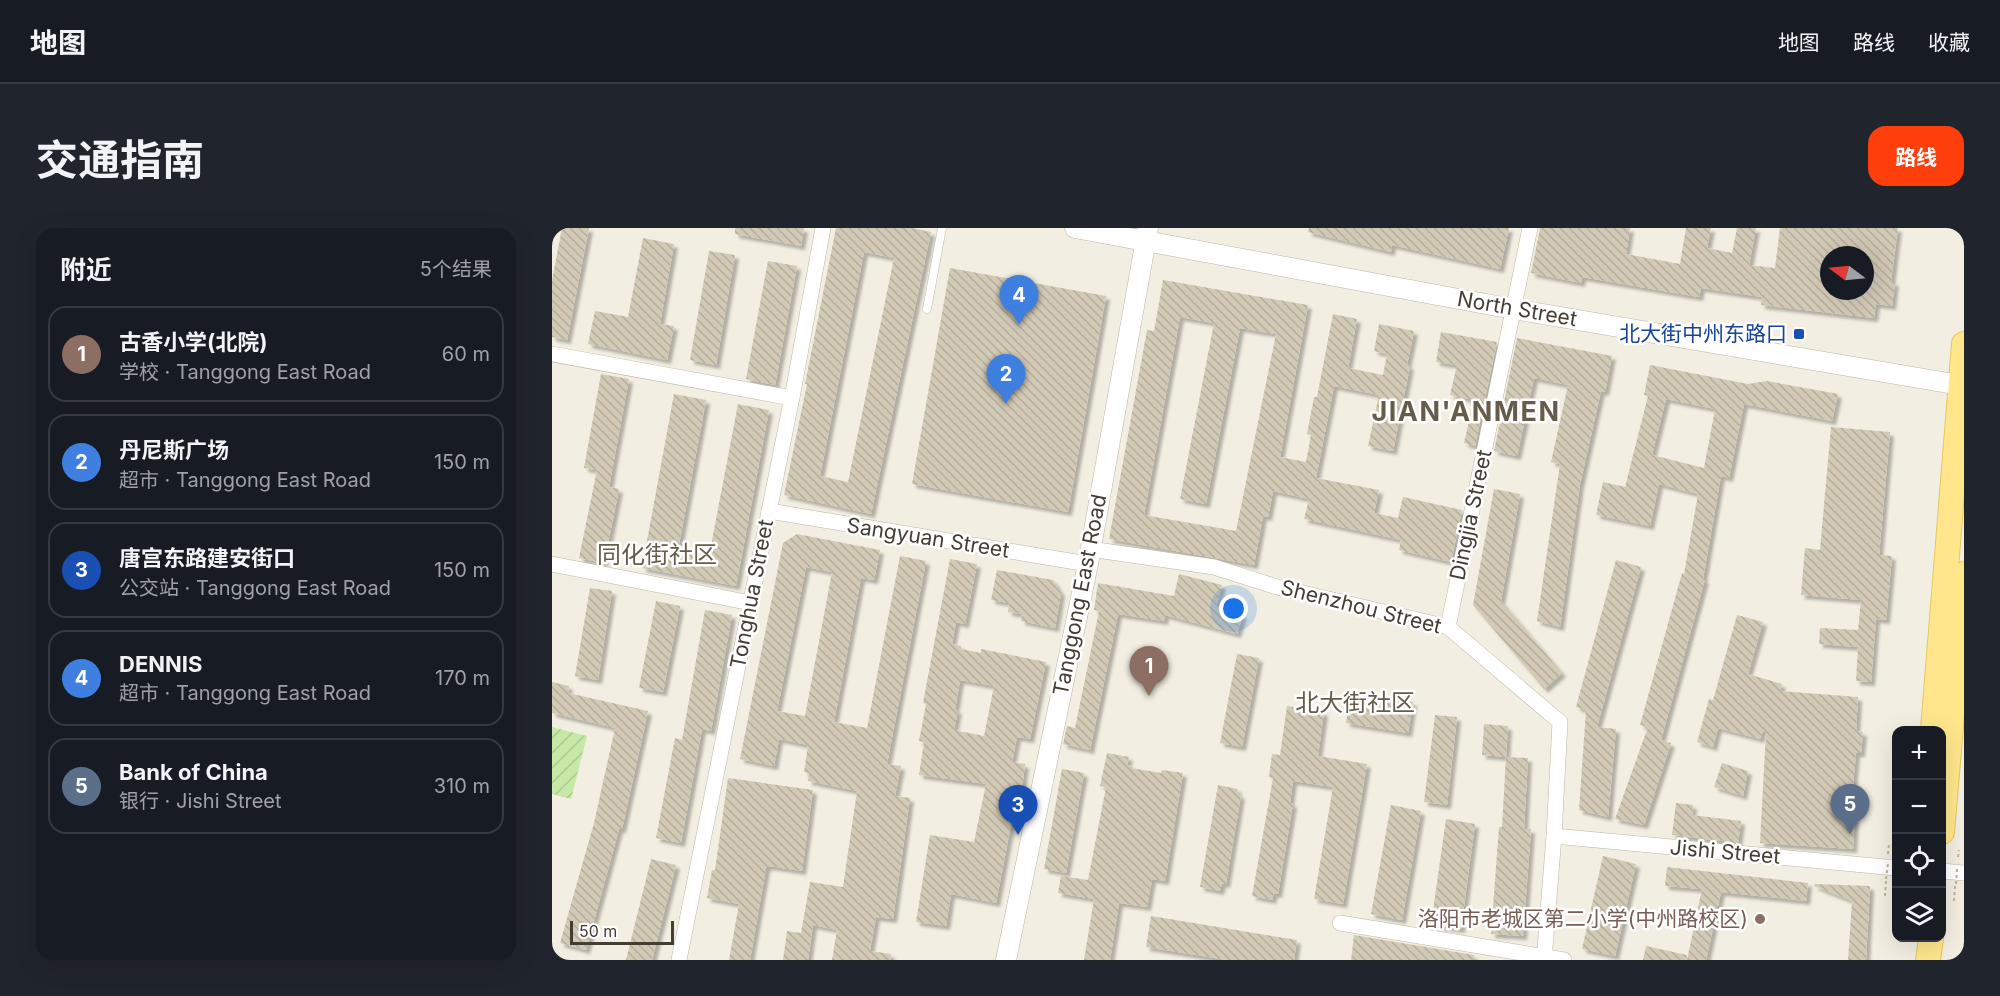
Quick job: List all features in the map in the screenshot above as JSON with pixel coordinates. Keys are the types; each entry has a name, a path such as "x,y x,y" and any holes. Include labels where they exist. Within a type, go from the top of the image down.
{"main road":[{"path":"1933,726 1964,344"},
{"path":"1946,781 1963,609 1964,574"},
{"path":"1914,960 1916,942"},
{"path":"1928,960 1930,942"}],"street":[{"name":"Tonghua Street","path":"679,960 792,398 823,228"},
{"name":"North Street","path":"1075,228 1147,231 1515,303 1960,380"},
{"name":"Dingjia Street","path":"1448,627 1530,228"},
{"name":"Tanggong East Road","path":"1006,960 1089,556 1147,231"},
{"path":"552,354 792,398"},
{"name":"Sangyuan Street","path":"769,511 1089,556"},
{"name":"Shenzhou Street","path":"1089,556 1214,567 1277,587 1448,627 1560,722 1554,836"},
{"path":"552,564 751,603"},
{"path":"1544,958 1554,836"},
{"name":"Jishi Street","path":"1554,836 1890,870"},
{"path":"1340,923 1564,960"}],"lane":[{"path":"927,309 942,228"}],"path":[{"path":"1885,896 1890,870"},
{"path":"1954,874 1954,901"}],"green space":[{"path":"552,727 587,736 571,799 552,794"}],"building":[{"path":"562,228 589,228 567,340 552,337 552,280"},
{"path":"735,228 804,228 801,246 735,234"},
{"path":"836,228 912,228 931,232 871,514 784,495 807,384 805,384","holes":["864,252 894,258 848,482 820,476"]},
{"path":"1309,228 1509,228 1500,269 1392,245 1391,252 1308,232"},
{"path":"1540,228 1630,228 1626,254 1680,264 1686,228 1711,228 1707,248 1732,253 1737,228 1756,228 1749,265 1775,268 1780,228 1898,228 1891,282 1895,282 1892,306 1876,304 1874,318 1761,305 1762,297 1701,288 1699,297 1582,277 1581,283 1531,273"},
{"path":"643,238 674,244 660,324 674,326 667,360 588,344 595,311 628,317"},
{"path":"709,251 735,255 716,365 690,360"},
{"path":"768,261 797,266 775,385 746,379"},
{"path":"950,268 1106,296 1068,512 912,484"},
{"path":"1163,280 1308,305 1280,457 1306,462 1311,435 1307,434 1314,397 1317,397 1333,314 1357,319 1348,368 1383,375 1387,354 1374,351 1379,324 1414,331 1407,365 1410,366 1393,451 1368,446 1379,395 1334,386 1316,478 1379,490 1374,513 1398,518 1403,497 1462,510 1451,562 1399,550 1401,540 1304,519 1309,499 1273,491 1268,517 1263,516 1254,565 1109,539 1147,330 1154,331","holes":["1180,317 1214,323 1180,499 1206,504 1240,328 1276,334 1236,531 1144,515"]},
{"path":"1441,332 1497,342 1475,446 1464,443 1474,400 1450,395 1457,365 1436,362"},
{"path":"1517,338 1612,356 1605,392 1601,391 1580,484 1560,627 1537,621 1560,464 1551,462 1568,385 1534,378 1517,456 1494,451"},
{"path":"1650,365 1748,384 1767,381 1838,394 1832,421 1744,404 1729,478 1721,476 1703,579 1705,579 1661,740 1671,743 1644,825 1615,819 1648,727 1640,725 1682,573 1684,574 1698,494 1659,484 1650,526 1596,515 1603,482 1625,487 1648,396 1644,395","holes":["1666,399 1715,409 1704,468 1652,455"]},
{"path":"601,374 629,379 609,487 619,489 604,563 579,558 597,470 584,468"},
{"path":"674,394 706,400 678,550 709,556 738,404 769,410 736,586 642,568"},
{"path":"1831,427 1890,432 1879,555 1892,556 1886,620 1876,619 1871,682 1856,681 1858,647 1819,644 1820,628 1858,630 1861,600 1801,595 1805,548 1820,550"},
{"path":"1494,489 1520,494 1501,601 1562,673 1544,689 1473,605"},
{"path":"797,534 880,550 874,580 861,578 834,722 867,728 900,556 926,561 887,764 901,766 895,796 910,798 893,919 876,917 870,951 891,954 890,960 832,960 837,930 813,925 808,960 783,960 787,931 801,933 810,882 843,887 857,791 808,781 809,773 804,772 808,745 779,739 774,766 740,759 783,543","holes":["806,567 832,572 805,716 777,711"]},
{"path":"950,559 977,564 965,624 956,622 952,644 961,646 961,649 981,653 981,649 1046,662 1030,739 1017,737 1012,762 1025,764 1022,788 1018,788 996,903 951,894 946,926 916,922 930,835 974,842 986,784 919,775 924,742 919,741 926,704 923,703","holes":["960,680 994,686 984,736 954,730"]},
{"path":"1616,560 1641,567 1597,727 1616,729 1608,817 1579,810 1586,710 1576,707"},
{"path":"997,570 1053,580 1061,593 1055,628 1021,621 1022,614 1008,612 1009,603 991,600"},
{"path":"1179,574 1222,585 1216,607 1243,614 1237,634 1165,615 1164,621 1118,614 1090,750 1063,744 1067,726 1075,728 1099,611 1094,610 1098,583 1174,596"},
{"path":"590,588 612,591 598,680 575,676"},
{"path":"656,601 680,606 663,692 639,688"},
{"path":"705,610 732,615 711,731 702,729 681,843 656,838 675,738 682,740"},
{"path":"1737,615 1763,622 1748,674 1782,684 1780,691 1858,697 1856,731 1863,732 1861,753 1856,753 1850,817 1855,817 1853,849 1760,843 1766,732 1763,731 1760,739 1718,728 1713,747 1697,742 1709,699 1713,700"},
{"path":"1237,654 1259,658 1242,747 1220,743"},
{"path":"552,682 569,686 568,693 648,711 622,829 619,829 586,950 560,943 594,823 615,728 552,713"},
{"path":"1351,692 1413,702 1408,733 1346,723"},
{"path":"1287,706 1324,712 1318,756 1367,764 1343,904 1314,899 1333,787 1293,781 1290,803 1293,804 1278,894 1274,893 1272,900 1252,896 1273,778 1269,777 1272,754 1280,755"},
{"path":"1435,715 1457,717 1447,805 1424,802"},
{"path":"1484,724 1508,726 1506,757 1482,755"},
{"path":"1107,753 1129,757 1127,765 1131,768 1161,773 1162,770 1183,773 1165,881 1152,879 1147,907 1119,903 1110,960 1084,960 1094,899 1058,893 1061,876 1088,880 1106,787 1100,786"},
{"path":"1506,757 1528,758 1524,829 1531,829 1523,936 1491,934 1499,827 1502,827"},
{"path":"1722,763 1748,771 1743,796 1714,787"},
{"path":"1062,769 1084,773 1066,873 1044,869"},
{"path":"728,778 813,790 802,871 768,866 766,868 750,960 729,960 739,904 707,898 712,870 715,870"},
{"path":"1218,785 1238,789 1237,794 1241,795 1226,884 1222,883 1220,891 1200,887"},
{"path":"1676,803 1693,805 1692,815 1741,821 1738,843 1672,835"},
{"path":"1391,805 1421,811 1402,920 1371,914"},
{"path":"1446,819 1475,824 1461,929 1431,925"},
{"path":"1603,856 1636,864 1615,956 1582,949"},
{"path":"651,859 676,865 652,960 626,960"},
{"path":"1667,867 1808,883 1806,901 1721,892 1706,960 1687,960 1702,889 1665,886"},
{"path":"1815,884 1870,886 1866,960 1848,960 1852,901 1814,886"},
{"path":"1151,916 1297,940 1294,960 1227,960 1146,947"},
{"path":"1354,935 1474,955 1474,960 1351,960"},
{"path":"1646,946 1687,955 1686,960 1643,960"}],"place":[{"name":"DENNIS","path":"1019,325"},
{"name":"北大街中州东路口","path":"1799,334"},
{"name":"丹尼斯广场","path":"1006,404"},
{"name":"古香小学(北院)","path":"1149,696"},
{"name":"Bank of China","path":"1850,834"},
{"name":"唐宫东路建安街口","path":"1018,835"},
{"name":"洛阳市老城区第二小学(中州路校区)","path":"1760,919"}],"district":[{"name":"JIAN'ANMEN","path":"1466,412"},
{"name":"同化街社区","path":"657,555"},
{"name":"北大街社区","path":"1355,703"}]}
